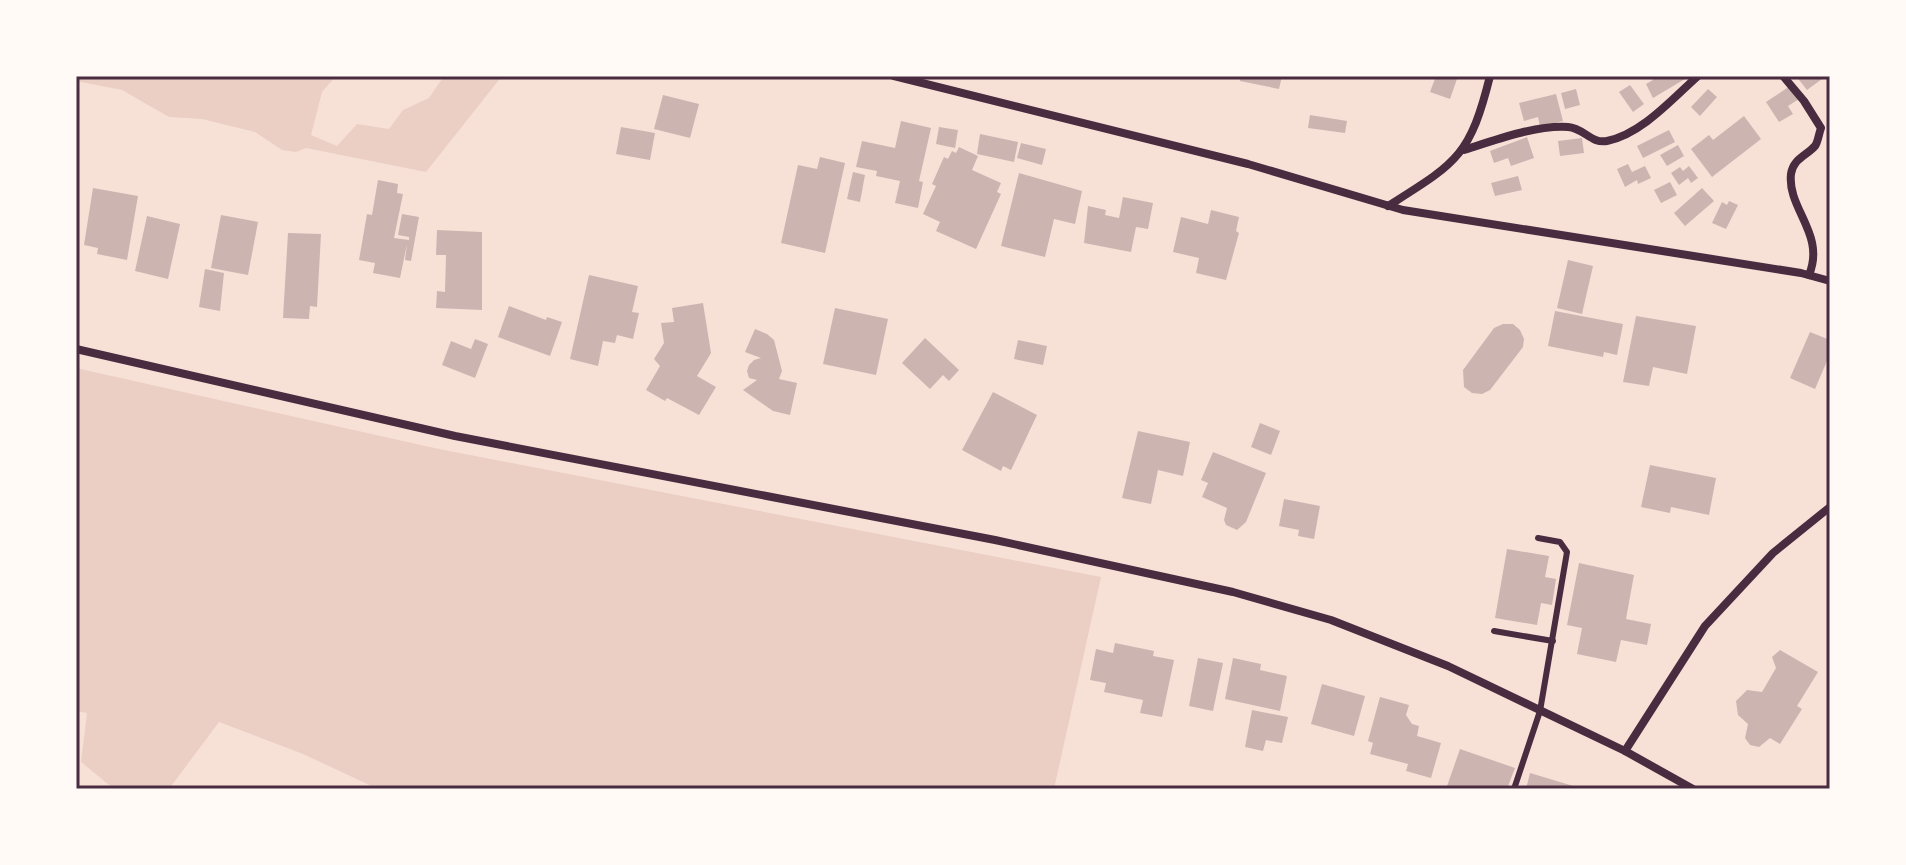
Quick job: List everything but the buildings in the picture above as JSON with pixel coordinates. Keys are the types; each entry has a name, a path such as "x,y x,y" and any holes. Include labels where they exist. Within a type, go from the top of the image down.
{"street":[{"path":"894,76 1248,164 1388,206 1465,222 1809,275 1830,281"},
{"path":"1388,206 1435,176 1464,150 1474,131 1490,76"},
{"path":"1464,150 1510,136 1566,127 1579,129 1594,140 1607,141 1643,123 1698,76"},
{"path":"1783,76 1821,128 1815,146 1796,162 1791,174 1793,191 1807,227 1815,260 1809,275"},
{"path":"76,349 455,436 1196,582 1331,620 1448,666 1625,751 1693,789"},
{"path":"1625,751 1705,626 1773,553 1830,507"}],"lane":[{"path":"1514,789 1540,711 1567,552 1560,542 1538,538"},
{"path":"1494,631 1553,641"}],"shaded area":[{"path":"76,76 336,76 322,92 311,135 337,146 357,124 389,129 403,110 429,98 444,76 502,76 426,172 306,148 296,152 282,150 255,132 202,119 169,117 122,90 76,81"},
{"path":"76,368 439,449 1101,577 1054,789 378,789 303,754 219,722 169,789 114,789 81,762 87,713 76,711"}]}
